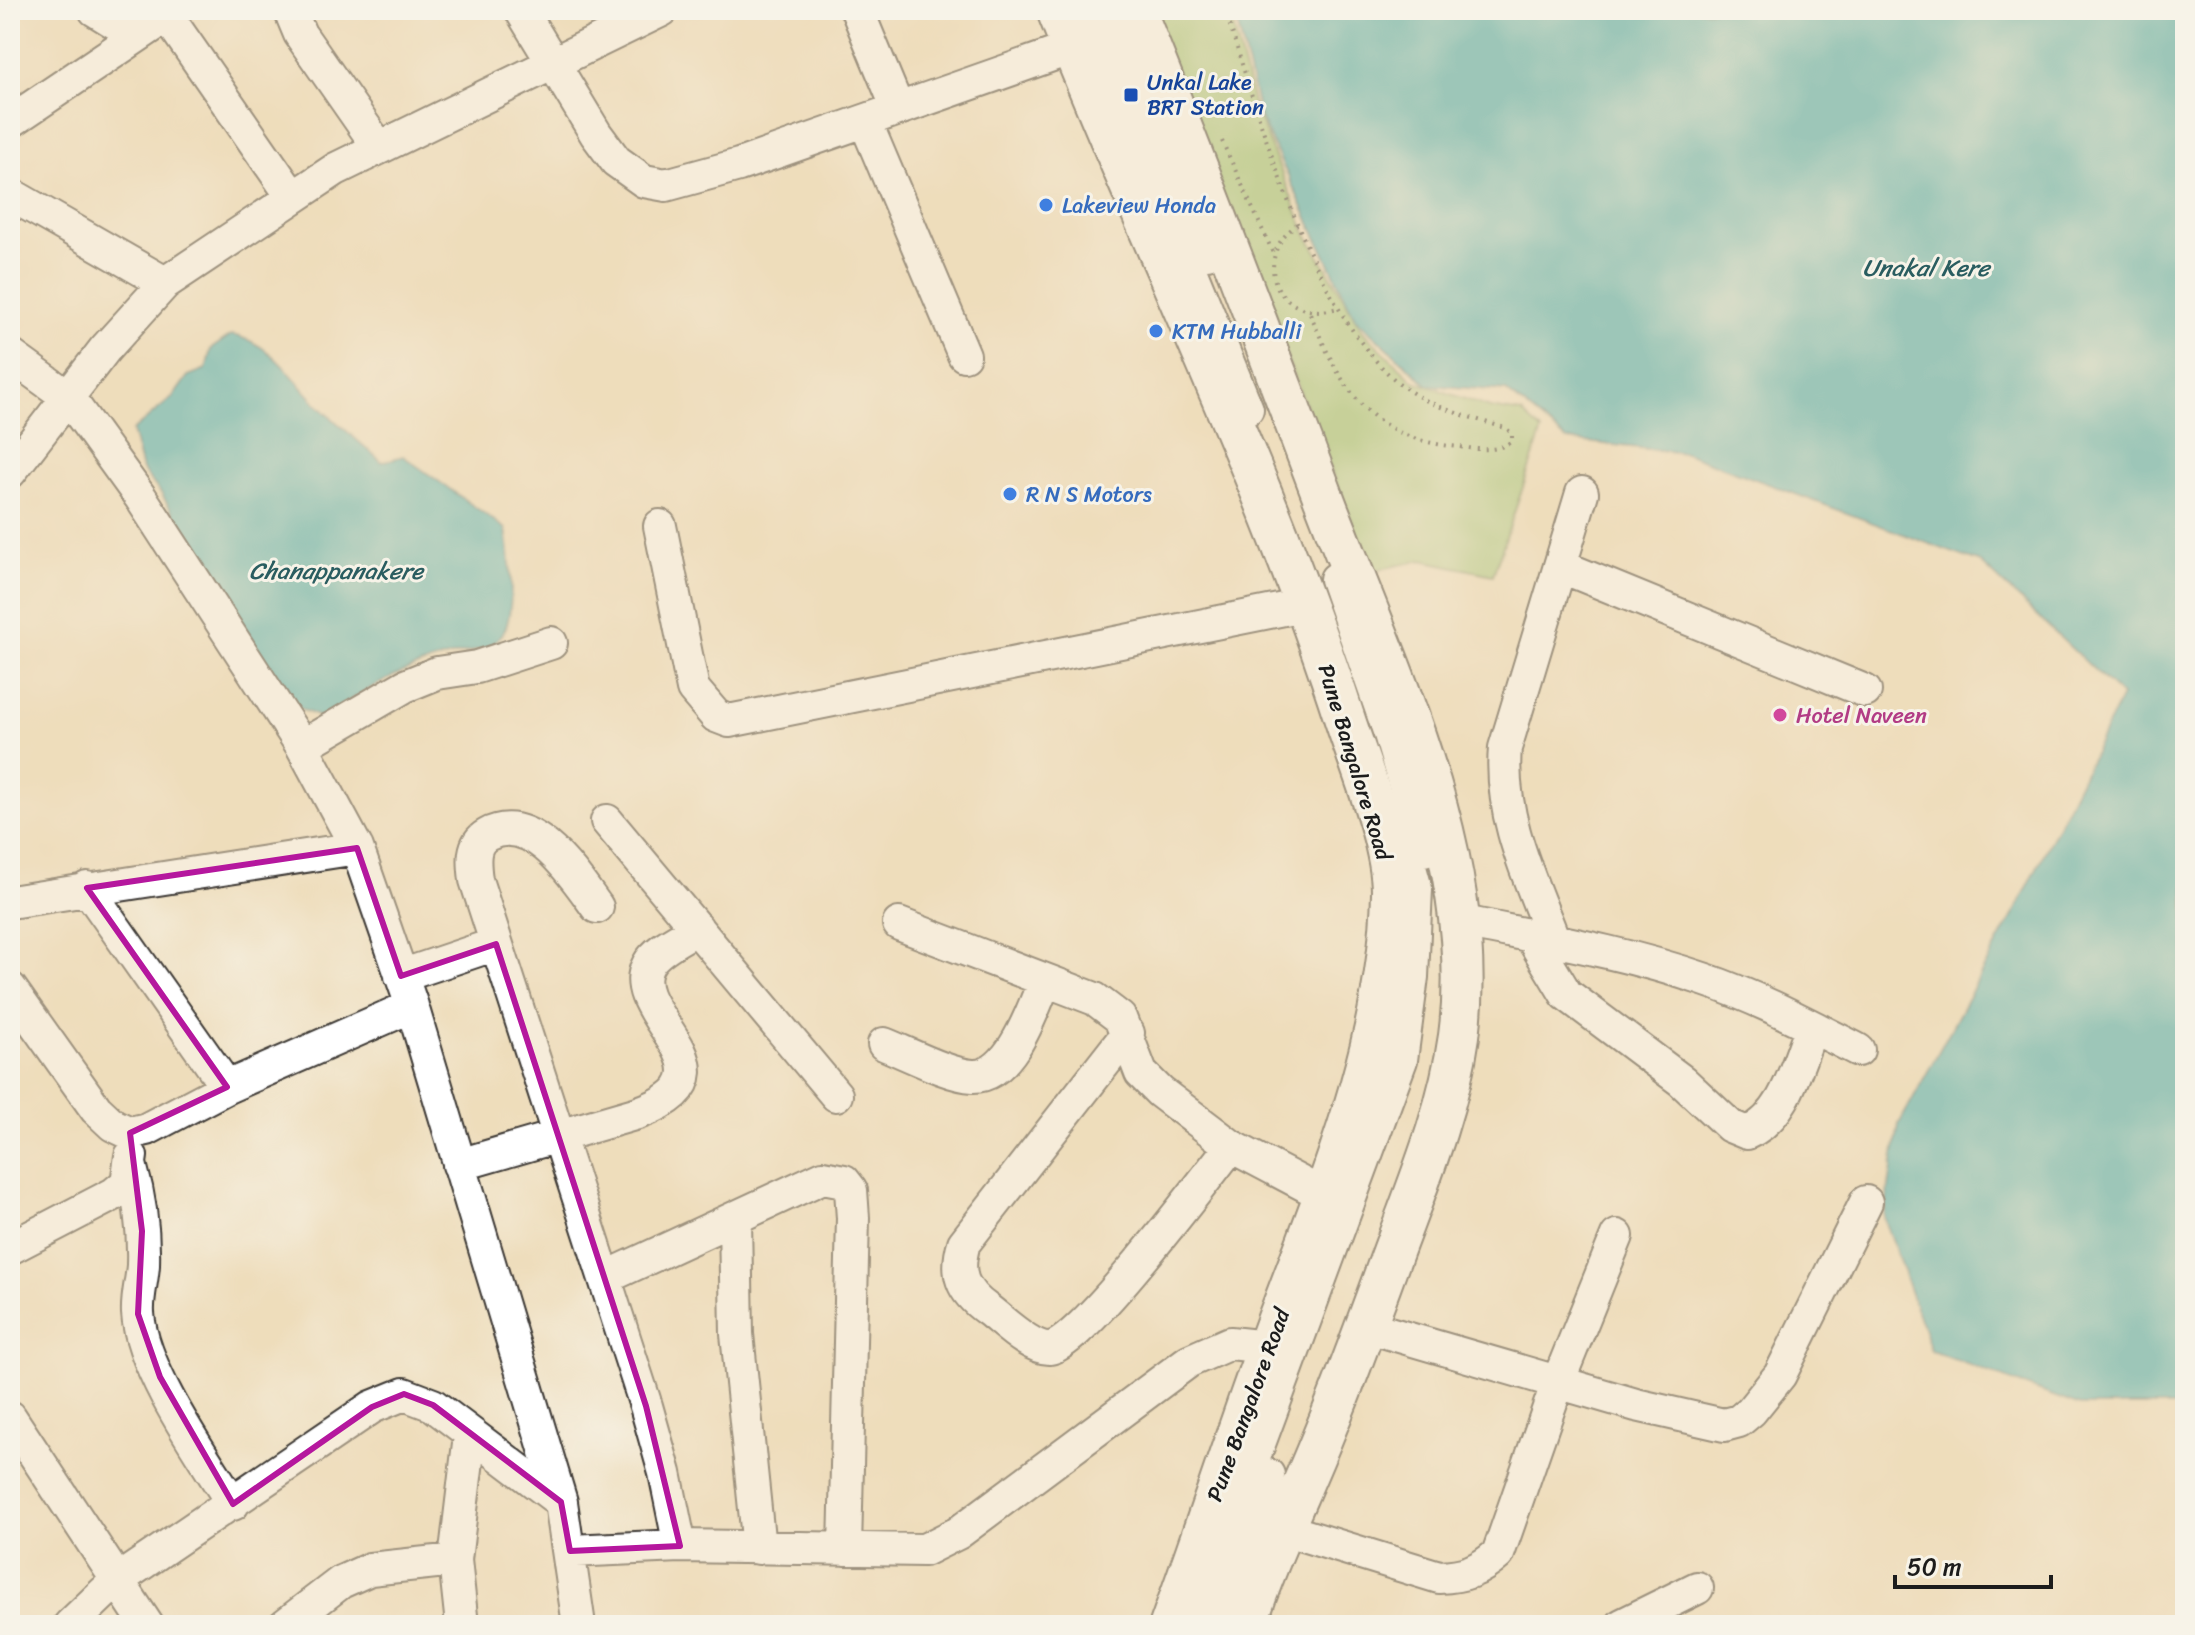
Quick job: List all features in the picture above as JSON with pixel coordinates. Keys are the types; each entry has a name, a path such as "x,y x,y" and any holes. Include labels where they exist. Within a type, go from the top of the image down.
{"main road":[{"name":"Pune Bangalore Road","path":"1057,10 1152,231 1304,605 1379,824 1392,891 1381,990 1368,1063 1326,1196 1268,1347 1170,1625"},
{"path":"1135,10 1251,301 1402,706 1444,837 1464,961 1459,1033 1448,1093 1424,1169 1246,1625"}],"street":[{"path":"95,10 137,36"},
{"path":"290,10 300,34 378,146"},
{"path":"521,10 596,134 616,161 644,181 666,185 739,165 1072,48"},
{"path":"10,472 68,397 165,283 292,196 378,146 556,65 662,10"},
{"path":"857,10 898,109"},
{"path":"1084,10 1320,589 1360,702 1416,889 1412,977 1401,1060 1192,1625"},
{"path":"1112,10 1338,583 1390,734 1435,890 1422,1062 1283,1432 1219,1625"},
{"path":"10,122 137,36 165,13 292,196"},
{"path":"865,121 964,355"},
{"path":"10,194 165,283"},
{"path":"10,355 68,397 141,498 302,746 357,848 406,991 561,1502 579,1625"},
{"path":"1582,493 1505,748 1502,781 1543,938 1566,994 1682,1081 1730,1126 1747,1133 1771,1117 1785,1093 1812,1027"},
{"path":"660,526 693,689 716,716 729,721 1304,605"},
{"path":"1560,566 1865,691"},
{"path":"302,746 405,686 437,673 491,663 551,643"},
{"path":"607,821 836,1095"},
{"path":"597,907 565,863 536,840 515,830 495,831 482,838 473,860 476,880 607,1277 665,1473 680,1546"},
{"path":"10,902 357,848"},
{"path":"87,888 227,1087"},
{"path":"1459,921 1543,938 1704,979 1858,1050"},
{"path":"899,924 1095,999 1120,1018 1141,1073 1200,1125 1231,1146 1326,1196"},
{"path":"459,1165 665,1104 676,1095 684,1066 679,1048 650,1001 644,985 645,971 649,962 697,928"},
{"path":"10,988 96,1109 113,1125 130,1133 147,1129 496,944"},
{"path":"884,1044 970,1076 993,1071 1014,1047 1045,980"},
{"path":"1128,1033 964,1243 958,1265 964,1285 981,1306 1040,1347 1052,1348 1067,1341 1103,1304 1231,1146"},
{"path":"130,1133 131,1168 139,1197 142,1231 138,1314 143,1337 180,1416 233,1504"},
{"path":"10,1248 114,1194 127,1183 131,1168"},
{"path":"607,1277 823,1177 836,1176 851,1190 845,1549"},
{"path":"1365,1326 1710,1424 1739,1421 1780,1375 1866,1202"},
{"path":"735,1219 737,1334 759,1548"},
{"path":"1283,1529 1439,1577 1461,1576 1483,1568 1498,1554 1558,1382 1617,1236"},
{"path":"570,1551 680,1546 924,1550 958,1533 1189,1361 1230,1343 1268,1347"},
{"path":"70,1625 115,1582 388,1398 404,1394 416,1396 561,1502"},
{"path":"10,1417 19,1453 147,1625"},
{"path":"462,1625 455,1560 470,1435"},
{"path":"285,1625 341,1582 370,1569 455,1560"},
{"path":"1624,1625 1697,1588"}],"path":[{"path":"1225,10 1297,224 1340,307 1367,350 1409,390 1505,428 1512,433 1512,441 1488,450 1449,446 1407,439 1388,427 1344,384 1310,313"},
{"path":"1297,224 1279,244 1273,270 1291,304 1310,313 1340,307"}],"highlighted area":[{"path":"357,848 401,976 496,944 646,1406 680,1546 570,1551 561,1502 433,1405 404,1394 372,1407 233,1504 160,1377 138,1314 142,1231 130,1133 227,1087 87,888"}],"green space":[{"path":"1149,10 1229,10 1253,103 1306,233 1364,333 1414,381 1490,408 1522,413 1542,431 1493,575 1422,560 1371,571"}],"water":[{"name":"Unakal Kere","path":"1234,10 2185,10 2185,1406 2080,1406 1931,1351 1884,1217 1899,1124 2016,910 2122,696 1981,563 1685,453 1567,440 1506,391 1428,385 1355,318 1260,117"},
{"name":"Chanappanakere","path":"231,335 258,345 270,354 321,408 382,462 403,456 506,529 511,592 509,617 506,627 490,648 401,673 321,718 286,702 161,493 142,470 132,431 173,397 188,376 206,369 211,349"}],"place":[{"name":"Unkal Lake BRT Station","path":"1131,95"},
{"name":"Lakeview Honda","path":"1046,205"},
{"name":"KTM Hubballi","path":"1156,331"},
{"name":"R N S Motors","path":"1010,494"},
{"name":"Hotel Naveen","path":"1780,715"}]}
